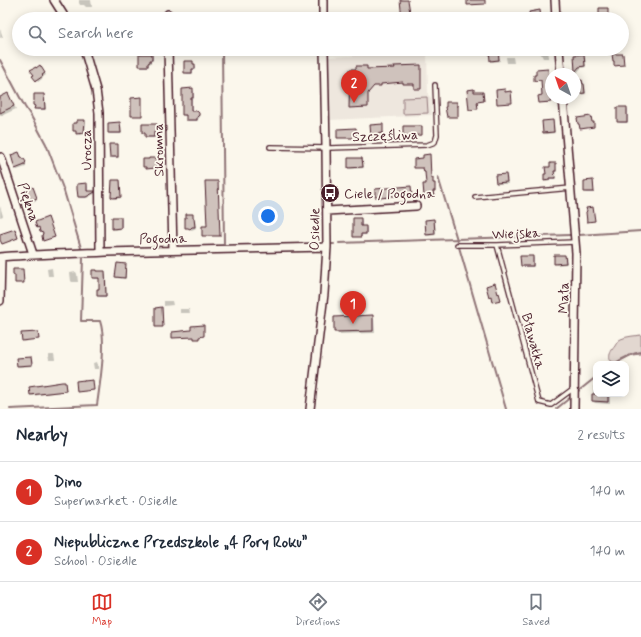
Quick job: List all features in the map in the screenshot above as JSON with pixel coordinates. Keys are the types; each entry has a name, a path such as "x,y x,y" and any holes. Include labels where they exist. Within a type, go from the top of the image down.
{"street":[{"path":"54,0 62,12"},
{"path":"323,0 323,12"},
{"path":"555,0 556,12"},
{"name":"Urocza","path":"86,56 96,90 99,113 100,252"},
{"name":"Skromna","path":"168,56 173,250"},
{"name":"Osiedle","path":"310,409 324,294 327,247 324,56"},
{"path":"559,56 560,68"},
{"name":"Mała","path":"564,104 576,242 574,409"},
{"name":"Piękna","path":"1,158 33,254"},
{"path":"327,210 416,206"},
{"name":"Pogodna","path":"1,257 33,254 327,247"},
{"path":"0,301 1,257"}],"lane":[{"name":"Szczęśliwa","path":"326,148 427,145 435,142 437,134 435,85"},
{"path":"270,147 326,148"},
{"path":"475,197 571,188"},
{"name":"Wiejska","path":"457,245 576,242"},
{"name":"Bławatka","path":"497,245 539,402 551,405 575,387"}],"shaded area":[{"path":"427,56 428,95 431,98 432,115 329,120 328,57"},
{"path":"427,97 428,113 403,114 403,98"},
{"path":"641,335 641,354 632,355 621,361 612,361 610,359 610,354 619,340 626,337"}],"building":[{"path":"400,0 408,0 410,12 401,12"},
{"path":"467,0 485,0 485,4 467,5"},
{"path":"599,8 608,8 608,12 599,12"},
{"path":"540,10 540,12 529,12"},
{"path":"139,56 152,56 152,60 148,63 148,66 139,66"},
{"path":"490,56 499,56 499,60 490,61"},
{"path":"574,56 584,56 585,66 575,68"},
{"path":"612,56 623,56 624,65 614,66"},
{"path":"184,61 193,61 193,64 195,64 195,69 192,69 192,73 184,73"},
{"path":"40,65 45,73 36,81 30,70"},
{"path":"421,65 421,89 414,89 414,84 403,84 403,82 381,84 381,86 374,86 368,93 368,107 349,108 350,69 356,69 356,66 367,66 367,69"},
{"path":"545,69 545,102 539,103 538,96 542,95 541,80 534,81 536,70"},
{"path":"581,80 584,84 585,93 581,93"},
{"path":"193,88 191,111 197,111 199,115 197,120 186,120 186,115 182,115 182,89"},
{"path":"474,89 474,92 483,92 484,101 477,102 478,109 469,110 467,90"},
{"path":"505,89 505,92 511,91 512,103 497,104 496,90"},
{"path":"8,93 14,106 0,113 0,97"},
{"path":"34,94 44,94 45,109 34,109"},
{"path":"142,97 142,116 131,116 131,98"},
{"path":"446,102 457,102 458,117 447,117 445,107"},
{"path":"617,107 627,107 627,122 617,122"},
{"path":"591,116 592,122 594,122 594,127 580,129 577,118"},
{"path":"77,120 85,120 84,133 76,134 76,131 73,131 73,123 77,123"},
{"path":"553,120 554,132 543,133 542,121"},
{"path":"120,122 121,133 108,133 108,123"},
{"path":"142,124 157,124 157,131 154,131 154,137 145,137 145,133 142,133"},
{"path":"383,124 383,133 377,134 377,137 371,137 370,125"},
{"path":"403,126 422,126 422,135 403,136"},
{"path":"356,128 357,138 337,138 337,129"},
{"path":"109,144 118,144 118,157 110,157"},
{"path":"19,152 21,157 26,162 25,165 15,169 11,155"},
{"path":"430,154 431,178 433,178 433,183 435,183 435,191 433,191 434,196 424,196 423,184 426,184 425,172 423,168 414,168 414,159 423,158 423,155"},
{"path":"156,158 156,168 146,169 146,167 143,167 143,159"},
{"path":"348,158 362,158 363,167 348,168"},
{"path":"550,163 556,163 556,171 554,171 555,178 549,178 549,180 544,181 544,174 546,174 545,167 550,167"},
{"path":"506,174 507,182 496,183 495,175"},
{"path":"112,180 120,180 121,197 111,197"},
{"path":"593,180 594,192 584,192 584,181"},
{"path":"205,181 218,181 220,236 202,236 202,226 207,226"},
{"path":"87,183 87,191 95,192 86,197 78,197 77,184"},
{"path":"411,186 412,196 375,197 375,189"},
{"path":"33,187 37,198 30,201 26,189"},
{"path":"593,207 595,221 587,222 586,208"},
{"path":"186,214 193,214 195,227 190,229 185,228"},
{"path":"48,217 55,237 43,241 43,233 40,232 39,227 37,228 35,222"},
{"path":"112,217 121,217 121,228 112,229"},
{"path":"353,218 361,218 361,226 366,226 366,234 361,234 361,237 353,237"},
{"path":"434,219 435,234 426,235 425,220"},
{"path":"15,229 18,238 2,244 0,234"},
{"path":"554,255 565,255 566,263 554,264"},
{"path":"520,256 533,256 533,266 521,266"},
{"path":"117,263 126,264 125,278 115,277"},
{"path":"13,269 23,269 24,283 15,283"},
{"path":"92,270 105,271 106,296 97,296 97,289 99,289 99,278 92,278"},
{"path":"495,283 501,300 492,302 486,286"},
{"path":"162,307 163,327 155,327 155,308"},
{"path":"373,315 373,331 334,332 334,317"},
{"path":"204,325 204,336 199,337 199,339 194,339 194,337 172,338 172,332 191,330 191,326"},
{"path":"38,332 39,339 22,341 21,333"},
{"path":"31,357 32,365 17,366 16,358"},
{"path":"93,380 94,390 77,392 76,381"},
{"path":"65,382 66,391 30,395 29,387"},
{"path":"592,394 593,397 608,397 608,402 592,401"}],"waterway":[{"path":"222,56 224,246"},
{"path":"0,60 46,144 64,191 81,248"},
{"path":"438,177 458,243"},
{"path":"579,235 641,231"},
{"path":"339,243 570,235"},
{"path":"459,247 506,409"},
{"path":"10,409 97,405 100,386 103,340 100,321 81,321 83,258"},
{"path":"619,361 627,356 641,352"},
{"path":"576,393 593,379"},
{"path":"556,409 571,397"}],"place":[{"name":"Niepubliczne Przedszkole „4 Pory Roku”","path":"354,103"},
{"name":"Ciele / Pogodna","path":"330,193"},
{"name":"Dino","path":"353,324"}]}
